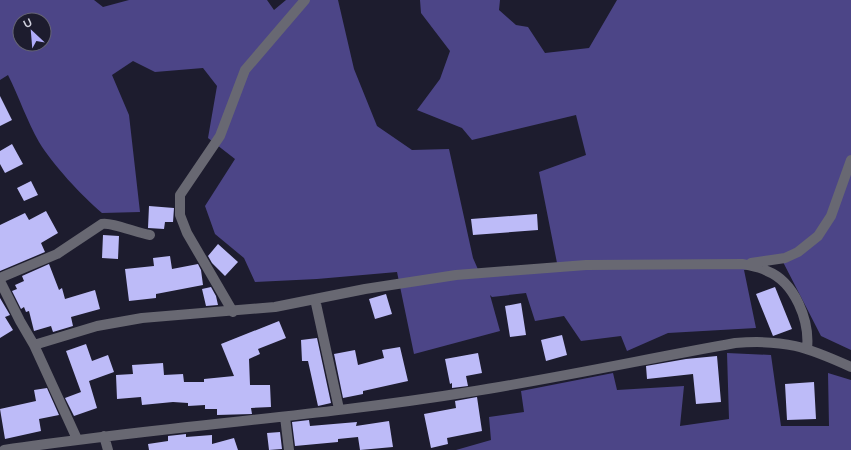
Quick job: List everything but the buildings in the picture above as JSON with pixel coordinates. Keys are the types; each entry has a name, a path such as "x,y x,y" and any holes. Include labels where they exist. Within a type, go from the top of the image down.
{"street":[{"path":"233,312 187,233 180,215 178,204 180,195 220,136 245,70 305,0"},
{"path":"34,345 97,326 142,318 275,308 365,289 456,275 586,265 743,264 785,258 798,252 818,236 831,216 851,160"},
{"path":"77,439 34,345 20,321 0,279 57,254 105,223 110,223 135,233 150,235"},
{"path":"743,264 767,271 784,283 804,315 808,340 807,349"},
{"path":"316,299 339,409"},
{"path":"4,450 77,439 285,417 469,392 735,343 763,341 789,343 851,367"},
{"path":"285,417 289,450"},
{"path":"104,436 108,450"}],"shaded area":[{"path":"0,0 94,0 103,7 129,0 267,0 274,10 286,0 338,0 354,69 377,126 412,150 449,149 473,258 480,274 557,263 539,172 586,155 576,115 472,140 462,128 417,110 440,79 450,51 421,13 420,0 500,0 499,10 516,25 528,27 545,53 589,48 617,0 851,0 851,350 821,336 783,262 744,270 756,328 668,333 627,351 621,336 581,341 564,316 535,321 526,293 492,297 490,295 500,331 414,354 397,272 317,279 255,282 244,258 215,234 205,206 235,159 208,138 217,86 203,68 155,72 133,61 112,75 129,115 140,212 102,213 77,189 60,170 39,142 8,75 0,80"},
{"path":"727,353 771,355 781,426 829,426 828,373 851,380 851,450 456,450 491,440 489,417 524,412 521,391 613,373 617,390 684,386 680,426 729,419"}]}
